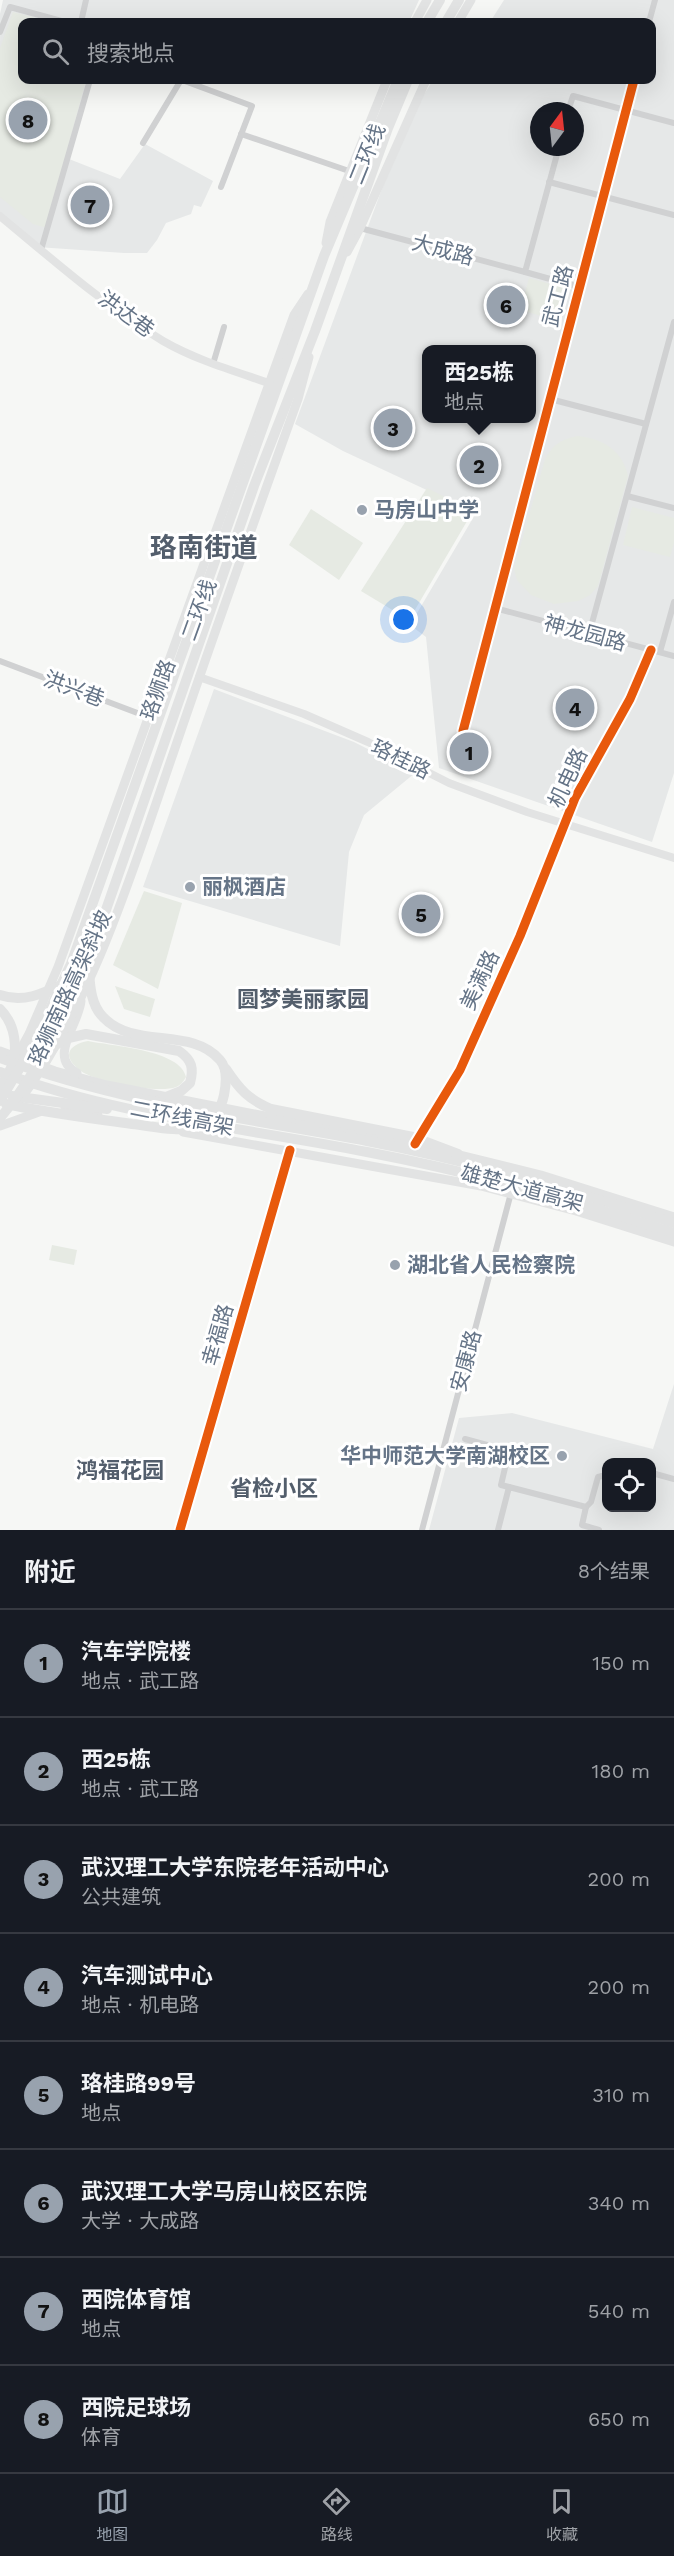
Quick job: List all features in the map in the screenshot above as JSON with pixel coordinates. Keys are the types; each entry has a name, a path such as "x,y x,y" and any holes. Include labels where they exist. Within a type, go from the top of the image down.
{"highway":[{"path":"429,18 440,0"},
{"path":"441,18 452,0"},
{"path":"450,18 467,1"},
{"name":"二环线","path":"0,1102 3,1087 30,1051 63,984 324,256 396,84"},
{"name":"二环线","path":"127,852 254,486 315,331 369,179 406,84"},
{"path":"369,179 387,146 412,84"},
{"name":"珞狮南路高架斜坡","path":"0,1118 42,1055 88,958 127,852"},
{"path":"88,958 94,1001 104,1018 123,1030 189,1042 207,1048 224,1065 241,1091 255,1102 271,1109 413,1137 501,1170"},
{"path":"0,995 31,998 63,984"},
{"path":"0,1009 8,1017 15,1034 16,1055 3,1087"},
{"path":"42,1055 64,1039 86,1034 179,1051 188,1057 192,1065 190,1083 181,1092 157,1101"},
{"path":"0,1058 68,1081 368,1147"},
{"path":"0,1102 46,1112 172,1129 196,1128 209,1122 223,1101 226,1087 224,1065"},
{"name":"二环线高架","path":"0,1072 62,1092 154,1114 368,1147"},
{"path":"0,1094 45,1102 154,1114"},
{"name":"雄楚大道高架","path":"368,1147 501,1170 674,1223"},
{"name":"雄楚大道高架","path":"368,1147 578,1202 674,1233"}],"main road":[{"path":"417,18 427,0"},
{"path":"460,18 467,1"},
{"path":"324,256 330,222 385,84"},
{"path":"337,271 360,228 424,84"},
{"name":"珞狮路","path":"3,1087 58,967 294,315 312,290"},
{"name":"珞狮路","path":"0,1126 43,1067 81,995 109,932 139,854 298,399 315,331"},
{"path":"81,995 78,1016 65,1046 64,1062 69,1069 100,1083"},
{"path":"0,1046 12,1045 29,1034"},
{"path":"0,1051 43,1067 100,1083 415,1144 541,1175 674,1217"},
{"path":"3,1087 65,1108 511,1193 674,1242"},
{"path":"0,1126 29,1113 65,1108"}],"street":[{"path":"82,18 86,0"},
{"path":"650,18 655,0"},
{"path":"0,32 10,7 50,18"},
{"path":"41,250 89,84"},
{"path":"143,143 180,84"},
{"path":"193,84 252,106 221,187"},
{"name":"武工路","path":"463,731 633,84"},
{"path":"571,102 573,96 674,123"},
{"path":"242,134 349,171"},
{"path":"525,272 556,156"},
{"path":"549,182 674,215"},
{"name":"洪达巷","path":"0,216 126,316 164,341 213,364 269,383"},
{"name":"大成路","path":"360,228 579,287"},
{"path":"589,634 674,321"},
{"path":"213,364 224,327"},
{"path":"550,399 646,424"},
{"path":"627,496 674,508"},
{"path":"660,652 674,602"},
{"name":"神龙园路","path":"495,609 674,656"},
{"name":"机电路","path":"566,824 575,798 630,699 651,650"},
{"name":"洪兴巷","path":"0,661 148,717"},
{"name":"珞桂路","path":"199,677 304,714 368,742 449,783 566,824 674,858"},
{"name":"美满路","path":"415,1144 460,1070 520,936 566,824"},
{"name":"幸福路","path":"180,1530 290,1150"},
{"name":"安康路","path":"422,1530 511,1193"},
{"path":"465,1439 509,1451 501,1485 586,1507"},
{"path":"656,1474 674,1479"},
{"path":"599,1530 581,1528 586,1507 591,1502 598,1477 602,1476"},
{"path":"498,1530 509,1487"}],"shaded area":[{"path":"3,0 419,0 411,18 18,18 18,84 91,84 69,159 120,179 145,144 213,181 201,207 194,205 191,214 166,223 147,253 37,247 0,216 0,14"},
{"path":"504,0 674,0 674,773 652,842 439,768 426,637 410,625 476,513 343,451 295,424 383,186 430,84 656,84 656,18 493,18"},
{"path":"13,12 36,18 18,18 18,84 85,84 47,226 33,224 0,197 0,48"},
{"path":"529,278 565,288 556,320 520,310"},
{"path":"577,436 595,439 610,447 621,459 628,476 598,586 590,595 578,601 554,604 531,595 517,580 514,569 545,459 558,444"},
{"path":"427,488 473,511 409,620 361,591"},
{"path":"632,507 674,518 674,543 670,557 623,545"},
{"path":"311,509 363,543 339,580 289,545"},
{"path":"214,689 354,742 415,773 364,815 349,852 340,946 143,887"},
{"path":"144,891 182,903 158,989 113,965"},
{"path":"115,986 155,999 150,1017 124,1009"},
{"path":"88,1041 128,1047 159,1055 181,1068 186,1077 176,1087 156,1089 128,1086 89,1075 75,1066 69,1056 75,1045"},
{"path":"52,1245 77,1250 74,1265 49,1260"},
{"name":"华中师范大学南湖校区","path":"674,1384 674,1530 429,1530 459,1418 512,1413 653,1449"}],"cycle path":[{"path":"463,731 633,84"},
{"path":"415,1144 460,1070 520,936 575,798 630,699 651,650"},
{"path":"180,1530 290,1150"}],"place":[{"name":"西院足球场","path":"28,120"},
{"name":"西院体育馆","path":"90,205"},
{"name":"武汉理工大学马房山校区东院","path":"506,305"},
{"name":"武汉理工大学东院老年活动中心","path":"393,428"},
{"name":"西25栋","path":"479,465"},
{"name":"马房山中学","path":"362,510"},
{"name":"汽车测试中心","path":"575,708"},
{"name":"汽车学院楼","path":"469,752"},
{"name":"丽枫酒店","path":"190,887"},
{"name":"珞桂路99号","path":"421,914"},
{"name":"湖北省人民检察院","path":"395,1265"},
{"name":"华中师范大学南湖校区","path":"562,1456"}],"district":[{"name":"珞南街道","path":"204,548"},
{"name":"圆梦美丽家园","path":"303,999"},
{"name":"鸿福花园","path":"120,1470"},
{"name":"省检小区","path":"274,1488"}]}
